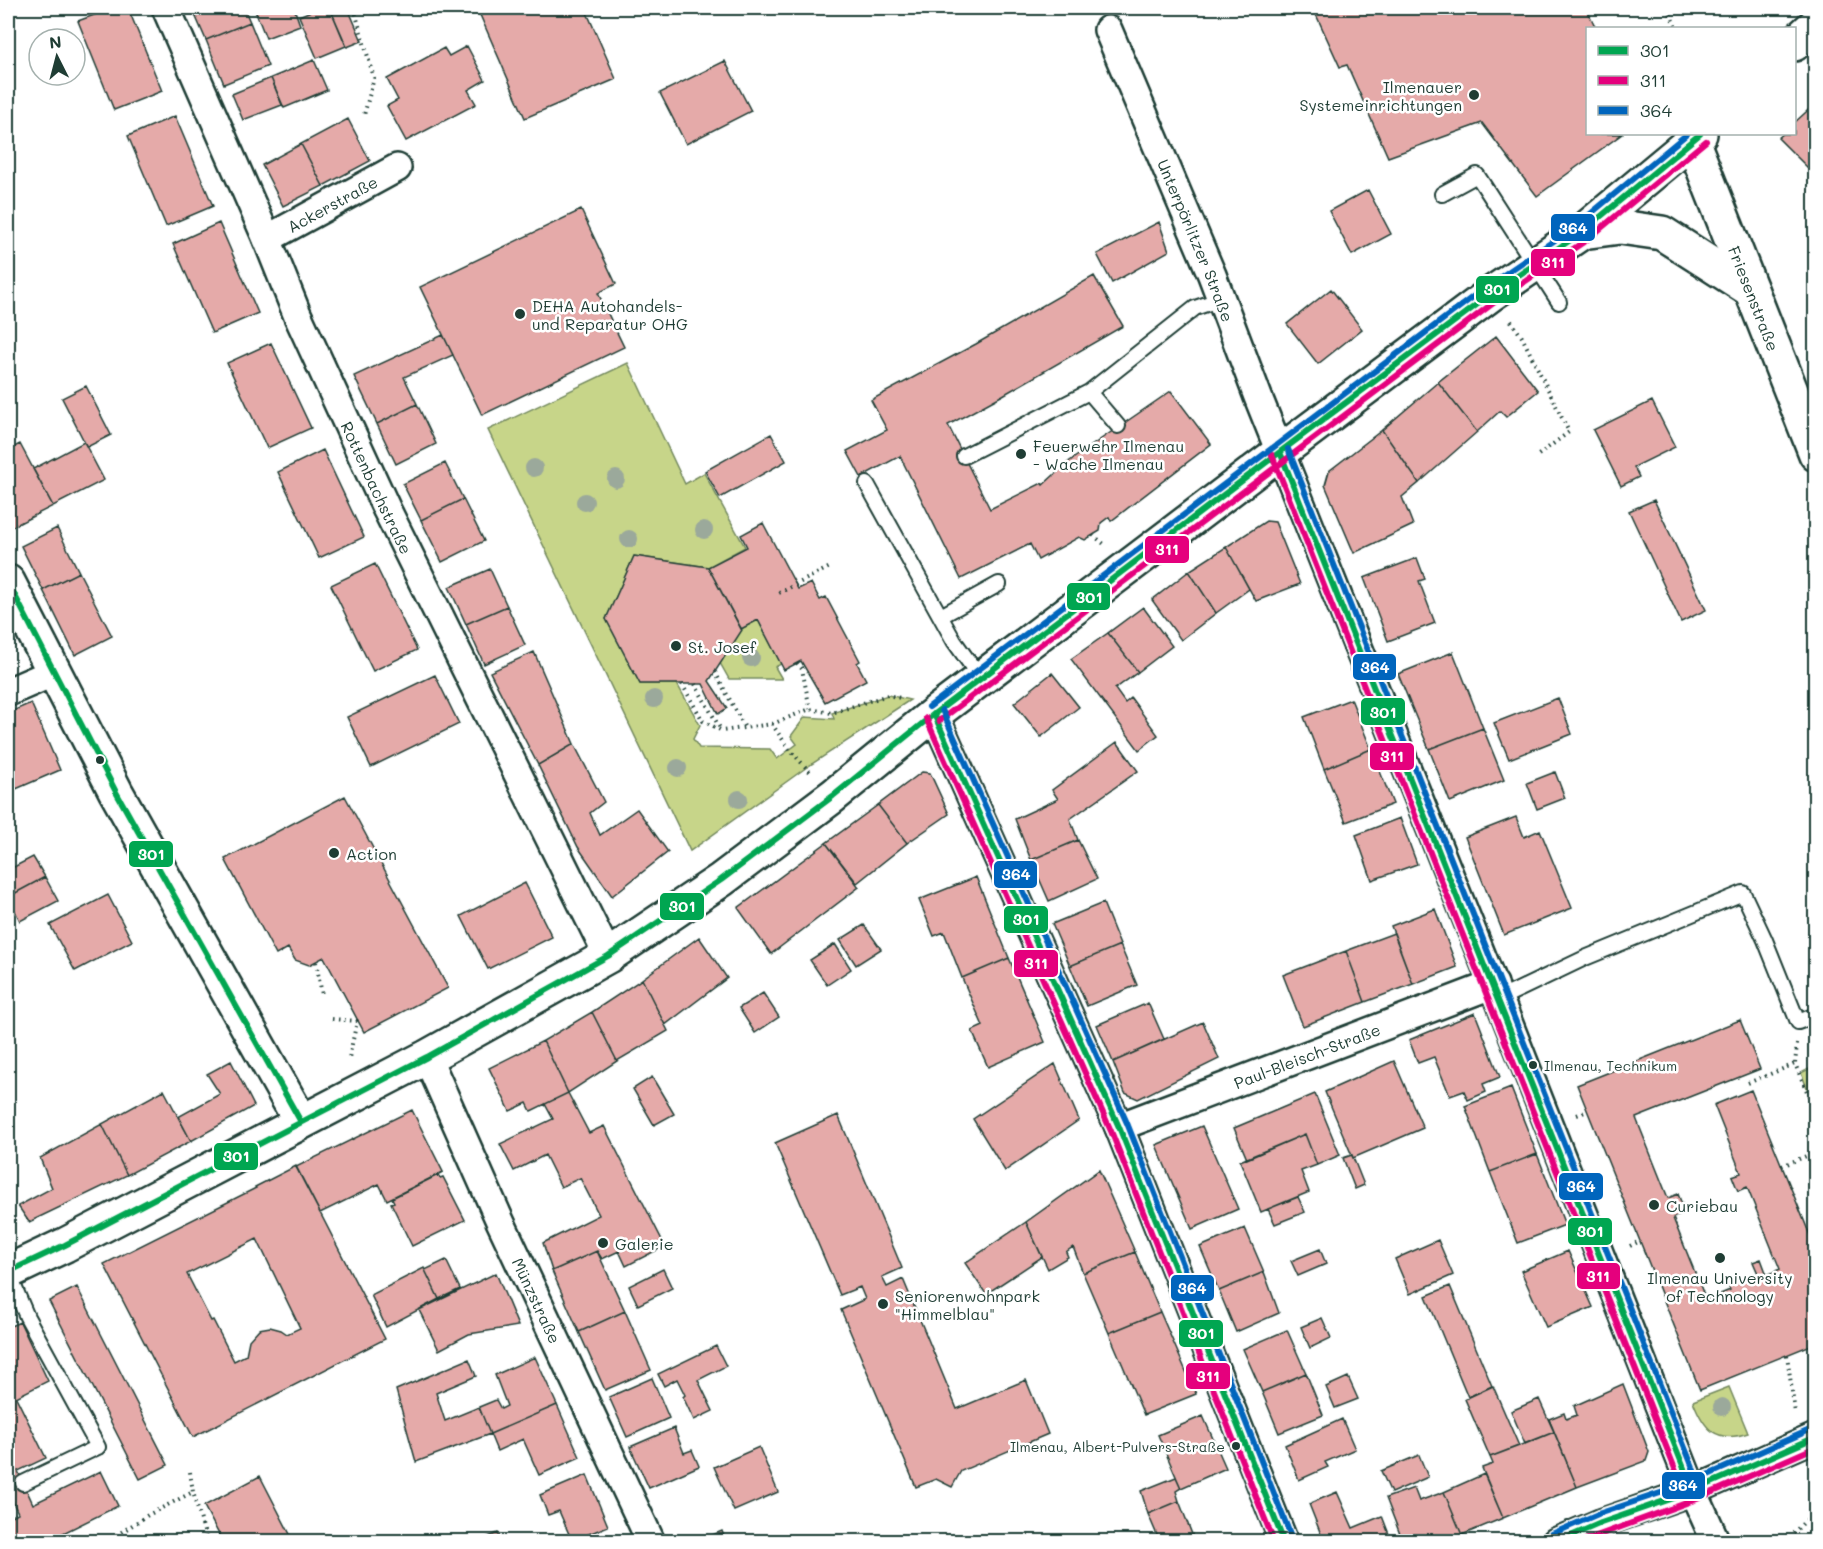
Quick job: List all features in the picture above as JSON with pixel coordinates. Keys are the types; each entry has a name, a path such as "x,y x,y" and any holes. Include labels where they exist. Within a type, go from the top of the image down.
{"main road":[{"path":"1796,42 1814,20"},
{"path":"8,1272 65,1245 427,1057 608,956 721,880 833,796 922,707 981,678 1491,294 1582,232 1696,137"},
{"name":"Friesenstraße","path":"1696,137 1751,291 1815,454"},
{"path":"1582,232 1620,227 1662,233 1751,291"},
{"path":"8,582 116,792 301,1122"}],"street":[{"name":"Rottenbachstraße","path":"166,8 267,238 297,314 387,510 608,956"},
{"name":"Unterpörlitzer Straße","path":"1108,30 1221,299 1716,1542"},
{"name":"Ackerstraße","path":"267,238 397,168"},
{"path":"8,692 54,672"},
{"path":"922,707 1119,1127 1284,1542"},
{"name":"Paul-Bleisch-Straße","path":"1119,1127 1496,992"},
{"name":"Münzstraße","path":"427,1057 500,1221 651,1542"},
{"path":"1556,1542 1602,1523 1694,1491 1815,1437"}],"lane":[{"path":"1442,194 1477,175 1559,302"},
{"path":"964,456 1089,392 1195,308 1221,299"},
{"path":"1089,392 1118,426"},
{"path":"867,484 954,641 981,678"},
{"path":"941,616 999,584"},
{"path":"1496,992 1586,958 1743,893 1765,940 1798,1022 1815,1016"},
{"path":"8,1272 27,1317 98,1447 23,1483"}],"path":[{"path":"354,8 374,78 364,115"},
{"path":"1668,8 1676,27"},
{"path":"1491,294 1522,337 1569,432 1537,456"},
{"path":"779,593 832,566"},
{"path":"797,663 802,669 810,709"},
{"path":"715,672 745,728"},
{"path":"682,684 703,721 722,731 772,724 810,709 832,712 888,695 922,707"},
{"path":"695,684 722,731"},
{"path":"772,724 789,749 833,796"},
{"path":"798,776 817,763"},
{"path":"316,962 322,995"},
{"path":"332,1019 357,1021 348,1066 359,1092"},
{"path":"1798,1022 1795,1065 1815,1112"},
{"path":"1748,1083 1795,1065"},
{"path":"1782,1166 1815,1152"},
{"path":"1786,1355 1795,1416"},
{"path":"190,1472 193,1492 207,1542"},
{"path":"106,1542 148,1515 193,1492"},
{"path":"1785,1542 1805,1521 1815,1517"}],"green space":[{"path":"628,363 685,484 704,473 745,547 708,567 634,556 606,619 640,684 677,684 700,725 693,739 699,748 770,749 777,759 797,744 791,736 805,717 834,719 832,713 888,695 910,700 807,767 690,851 488,430"},
{"path":"758,620 781,664 775,667 782,679 729,679 720,663 741,629"},
{"path":"1815,1066 1815,1107 1801,1073"},
{"path":"1729,1387 1748,1433 1727,1437 1713,1432 1707,1426 1693,1401"}],"building":[{"path":"113,8 128,8 162,91 114,110 87,43 87,27 80,27 78,21"},
{"path":"192,8 244,8 250,22 206,40"},
{"path":"254,8 294,8 300,25 266,38"},
{"path":"318,8 330,8 346,46 317,58 299,16"},
{"path":"330,8 348,8 362,41 347,47"},
{"path":"477,8 585,8 616,79 525,118"},
{"name":"Ilmenauer Systemeinrichtungen","path":"1313,8 1586,8 1596,27 1586,27 1586,135 1621,135 1537,196 1482,123 1388,157 1347,65 1340,67"},
{"path":"250,22 268,66 224,84 206,40"},
{"path":"467,46 485,80 468,90 476,104 406,141 387,106 398,100 387,79 444,48 449,56"},
{"path":"314,60 327,90 284,108 271,78"},
{"path":"725,61 751,111 686,144 660,93"},
{"path":"271,78 282,105 243,120 232,94"},
{"path":"1816,103 1816,176 1778,138 1782,135 1796,135 1796,121"},
{"path":"175,116 213,206 166,226 128,136"},
{"path":"348,119 370,161 323,186 301,144"},
{"path":"301,144 323,186 283,206 262,165"},
{"path":"1368,190 1391,234 1352,255 1329,211"},
{"name":"DEHA Autohandels- und Reparatur OHG","path":"581,210 616,284 598,293 624,347 482,415 420,287"},
{"path":"1159,222 1169,251 1112,283 1097,254"},
{"path":"219,223 258,313 212,333 173,244"},
{"path":"1094,276 1123,326 948,425 990,509 1042,483 1043,485 1067,463 1171,391 1211,444 1111,521 1109,517 1101,523 1100,531 1085,540 1079,537 1038,560 1030,544 961,579 900,456 861,477 847,451 887,430 871,400 976,344"},
{"path":"1331,289 1362,329 1318,364 1287,324"},
{"path":"443,335 453,355 404,377 417,404 377,424 354,376"},
{"path":"1496,336 1538,391 1506,417 1500,411 1477,432 1438,382"},
{"path":"271,343 311,428 267,448 227,363"},
{"path":"1438,382 1477,432 1419,483 1382,430"},
{"path":"86,386 111,435 87,447 62,398"},
{"path":"1652,401 1675,447 1634,467 1639,477 1621,486 1593,430"},
{"path":"417,404 436,444 396,464 377,424"},
{"path":"1382,430 1419,483 1402,497 1413,525 1354,553 1325,485 1329,471"},
{"path":"771,434 786,461 720,498 705,471"},
{"path":"84,442 104,480 53,506 33,469"},
{"path":"20,444 53,506 10,528 8,523 8,450"},
{"path":"323,450 364,537 319,558 278,472"},
{"path":"445,463 463,499 421,520 403,484"},
{"path":"463,499 484,541 442,562 421,520"},
{"path":"1654,500 1706,610 1681,622 1629,511"},
{"path":"1266,521 1275,522 1300,584 1256,601 1226,547"},
{"path":"763,523 798,589 811,583 820,600 826,597 860,661 857,663 866,680 825,702 801,661 784,670 758,620 741,629 708,567 747,547 741,535"},
{"path":"57,528 79,572 43,590 21,546"},
{"path":"1226,547 1249,589 1216,613 1189,571"},
{"name":"St. Josef","path":"634,556 708,567 742,630 709,681 727,708 718,714 703,684 640,684 606,619"},
{"path":"1417,558 1425,579 1419,581 1435,623 1388,641 1364,578"},
{"path":"375,564 417,650 373,671 331,585"},
{"path":"490,569 507,606 466,624 449,587"},
{"path":"1189,571 1216,613 1181,640 1152,600"},
{"path":"79,572 112,636 75,655 43,590"},
{"path":"507,606 525,645 484,664 466,624"},
{"path":"1143,607 1172,646 1138,672 1108,633"},
{"path":"1108,633 1138,672 1115,689 1125,703 1131,698 1158,735 1139,750 1071,659"},
{"path":"534,652 574,744 538,765 490,672"},
{"path":"1453,652 1483,728 1429,749 1398,674"},
{"path":"1052,673 1079,707 1041,737 1014,703"},
{"path":"435,675 459,724 371,767 347,717"},
{"path":"1558,698 1572,734 1509,759 1494,723"},
{"path":"1351,699 1371,749 1324,769 1304,717"},
{"path":"31,703 60,770 16,789 11,777 8,779 8,713"},
{"path":"1483,728 1504,780 1450,802 1429,749"},
{"path":"1117,742 1138,771 1070,819 1078,840 1031,860 1015,819 1058,799 1052,790"},
{"path":"574,744 604,802 590,813 600,835 637,809 668,852 612,896 578,847 538,765"},
{"path":"1371,749 1393,804 1346,822 1324,769"},
{"path":"922,772 930,773 949,814 907,843 878,805"},
{"path":"1555,772 1565,798 1537,809 1527,783"},
{"path":"345,796 448,988 364,1032 324,957 309,965 295,960 288,948 276,955 225,859"},
{"path":"878,805 907,843 857,883 826,843"},
{"path":"1516,817 1524,837 1540,830 1572,908 1504,935 1465,837"},
{"path":"1400,818 1417,864 1372,880 1356,835"},
{"path":"1078,840 1097,879 1049,901 1031,860"},
{"path":"826,843 859,887 771,954 738,908"},
{"path":"33,857 45,877 8,897 8,870"},
{"path":"45,877 58,901 20,921 8,897"},
{"path":"976,877 1009,958 962,978 944,932 934,936 919,900"},
{"path":"525,883 552,937 488,969 461,916"},
{"path":"108,895 132,941 75,971 50,925"},
{"path":"1103,903 1120,945 1070,966 1052,924"},
{"path":"1435,909 1457,967 1413,984 1391,926"},
{"path":"864,925 881,949 856,965 840,940"},
{"path":"1394,933 1413,984 1365,1002 1346,951"},
{"path":"699,937 727,978 665,1025 642,979"},
{"path":"835,944 851,969 827,985 810,960"},
{"path":"1120,945 1137,985 1087,1006 1070,966"},
{"path":"1346,951 1365,1002 1303,1026 1283,975"},
{"path":"1009,958 1045,1042 988,1067 972,1031 983,1026 962,978"},
{"path":"642,979 668,1031 617,1061 592,1012"},
{"path":"763,993 779,1017 755,1033 739,1008"},
{"path":"1148,1003 1164,1039 1113,1062 1097,1025"},
{"path":"592,1012 617,1061 568,1093 543,1041"},
{"path":"1475,1013 1500,1077 1483,1084 1486,1092 1468,1100 1464,1091 1450,1096 1434,1057 1418,1063 1409,1040"},
{"name":"Curiebau","path":"1740,1020 1760,1069 1636,1118 1668,1198 1678,1194 1685,1212 1673,1218 1706,1300 1730,1290 1728,1285 1754,1274 1756,1279 1760,1278 1753,1262 1761,1259 1767,1275 1780,1269 1747,1187 1738,1191 1732,1176 1741,1173 1714,1105 1751,1090 1816,1250 1816,1343 1700,1390 1577,1085"},
{"path":"1203,1022 1219,1059 1138,1099 1125,1093 1113,1062"},
{"path":"543,1041 568,1093 531,1111 527,1103 510,1111 489,1068"},
{"path":"231,1061 254,1106 191,1141 178,1117 220,1094 207,1074"},
{"path":"1394,1061 1423,1128 1353,1158 1325,1092"},
{"path":"1055,1064 1079,1120 1005,1171 973,1119"},
{"path":"652,1077 674,1114 654,1125 633,1089"},
{"path":"1511,1088 1537,1154 1490,1172 1465,1106"},
{"path":"164,1090 191,1141 127,1175 102,1124"},
{"path":"568,1093 589,1133 604,1126 665,1246 626,1266 619,1251 602,1259 597,1251 552,1271 543,1243 599,1215 580,1178 561,1187 545,1155 514,1171 500,1144 553,1119 545,1104"},
{"path":"1315,1094 1340,1155 1317,1165 1305,1134 1247,1159 1234,1128"},
{"path":"412,1110 443,1172 387,1200 379,1184 320,1213 296,1167"},
{"name":"Seniorenwohnpark \"Himmelblau\"","path":"838,1115 902,1268 882,1277 887,1287 903,1279 957,1409 1026,1380 1048,1434 961,1471 952,1487 936,1479 916,1487 841,1310 865,1299 860,1287 840,1295 775,1143"},
{"path":"102,1124 127,1175 29,1222 18,1206 52,1188 40,1158"},
{"path":"1202,1126 1238,1209 1192,1229 1156,1145"},
{"path":"1305,1134 1317,1165 1301,1171 1309,1192 1261,1212 1240,1161"},
{"path":"1537,1154 1565,1225 1518,1243 1490,1172"},
{"path":"1352,1155 1364,1185 1355,1189 1343,1158"},
{"path":"296,1166 385,1339 193,1437 104,1264","holes":["257,1239 300,1328 287,1334 270,1327 259,1329 249,1340 246,1355 234,1361 187,1274"]},
{"path":"1099,1170 1135,1252 1083,1273 1073,1247 1066,1252 1068,1257 1048,1269 1026,1222"},
{"path":"438,1175 440,1178 443,1177 465,1220 412,1246 391,1203 394,1202 392,1198"},
{"path":"1298,1197 1305,1212 1275,1224 1268,1209"},
{"path":"1026,1222 1042,1257 986,1294 965,1263"},
{"path":"1245,1228 1264,1272 1219,1291 1200,1247"},
{"path":"1438,1240 1453,1275 1410,1294 1395,1259"},
{"path":"1320,1249 1326,1264 1298,1276 1291,1261"},
{"path":"597,1251 625,1311 579,1332 552,1271"},
{"path":"1568,1251 1593,1307 1546,1327 1521,1271"},
{"path":"1135,1252 1160,1312 1109,1333 1083,1273"},
{"path":"446,1260 460,1289 439,1299 425,1270"},
{"path":"424,1268 439,1299 386,1327 371,1295"},
{"path":"663,1269 672,1288 638,1305 629,1286"},
{"path":"1264,1272 1279,1313 1236,1332 1219,1291"},
{"path":"496,1273 518,1326 469,1334 439,1350 419,1310"},
{"path":"1450,1286 1492,1386 1468,1397 1426,1296"},
{"path":"77,1287 168,1465 140,1479 49,1301"},
{"path":"625,1311 651,1370 605,1390 579,1332"},
{"path":"1160,1312 1196,1394 1144,1415 1109,1333"},
{"path":"1322,1318 1331,1338 1310,1348 1301,1327"},
{"path":"20,1322 48,1381 16,1397 46,1458 18,1471 33,1504 101,1471 118,1506 45,1542 8,1542 8,1518 18,1513 8,1492 8,1327"},
{"path":"1287,1330 1306,1373 1262,1392 1243,1349"},
{"path":"716,1346 726,1366 698,1380 713,1411 694,1420 677,1379 664,1386 658,1374"},
{"path":"535,1357 557,1405 490,1434 479,1407 496,1400 501,1409 507,1406 495,1375"},
{"path":"469,1359 476,1376 436,1393 445,1421 479,1407 490,1434 416,1462 396,1390"},
{"path":"1306,1373 1323,1415 1279,1433 1262,1392"},
{"path":"1348,1377 1358,1399 1335,1408 1326,1387"},
{"path":"652,1378 669,1418 627,1437 609,1397"},
{"path":"1623,1384 1649,1452 1646,1461 1577,1487 1549,1419 1564,1413 1566,1419 1577,1415 1574,1406"},
{"path":"1493,1386 1519,1446 1490,1457 1465,1399"},
{"path":"1539,1399 1554,1432 1525,1444 1511,1411"},
{"path":"557,1405 580,1457 539,1475 523,1439 497,1451 490,1434"},
{"path":"1203,1416 1226,1468 1181,1488 1158,1435"},
{"path":"1342,1419 1355,1449 1325,1462 1328,1467 1299,1480 1285,1445"},
{"path":"674,1428 684,1453 692,1450 699,1466 649,1488 630,1447"},
{"path":"1554,1432 1577,1487 1503,1518 1482,1468 1493,1464 1490,1457"},
{"path":"759,1447 778,1492 734,1511 714,1467"},
{"path":"1419,1455 1428,1477 1391,1493 1381,1471"},
{"path":"1484,1474 1503,1518 1462,1535 1444,1492"},
{"path":"587,1475 608,1526 572,1541 559,1511 548,1515 540,1495"},
{"path":"260,1476 294,1542 223,1542 204,1506"},
{"path":"1176,1477 1181,1488 1176,1491 1179,1501 1148,1514 1141,1491"},
{"path":"1414,1488 1419,1501 1444,1492 1462,1535 1445,1542 1403,1542 1386,1498"},
{"path":"1337,1492 1353,1528 1382,1516 1392,1542 1324,1542 1309,1504"},
{"path":"1179,1501 1195,1542 1160,1542 1148,1514"},
{"path":"722,1531 726,1542 696,1542"},
{"path":"498,1533 502,1542 476,1542"}],"transit line":[{"name":"364","path":"929,707 1486,287 1577,225 1686,135"},
{"name":"301","path":"8,1272 65,1245 427,1057 608,956 721,880 833,796 934,714 1280,452 1491,294 1582,232 1699,135"},
{"name":"311","path":"939,721 1496,301 1588,239 1706,141"},
{"name":"364","path":"1288,449 1701,1488"},
{"name":"301","path":"1280,452 1693,1491"},
{"name":"311","path":"1272,455 1685,1494"},
{"name":"301","path":"8,582 116,792 301,1122"},
{"name":"364","path":"942,710 1127,1123 1292,1539"},
{"name":"301","path":"934,714 1119,1127 1284,1542"},
{"name":"311","path":"926,718 1111,1131 1274,1542"},
{"name":"364","path":"1552,1534 1598,1514 1690,1483 1812,1429"},
{"name":"301","path":"1557,1542 1601,1523 1693,1491 1816,1437"},
{"name":"311","path":"1580,1542 1697,1499 1816,1447"}],"place":[{"name":"Ilmenauer Systemeinrichtungen","path":"1474,95"},
{"name":"DEHA Autohandels- und Reparatur OHG","path":"520,314"},
{"name":"Feuerwehr Ilmenau - Wache Ilmenau","path":"1021,454"},
{"name":"St. Josef","path":"676,646"},
{"name":"Action","path":"334,853"},
{"name":"Ilmenau, Technikum","path":"1533,1065"},
{"name":"Curiebau","path":"1654,1205"},
{"name":"Galerie","path":"603,1243"},
{"name":"Ilmenau University of Technology","path":"1720,1258"},
{"name":"Seniorenwohnpark \"Himmelblau\"","path":"883,1304"},
{"name":"Ilmenau, Albert-Pulvers-Straße","path":"1236,1446"}]}
